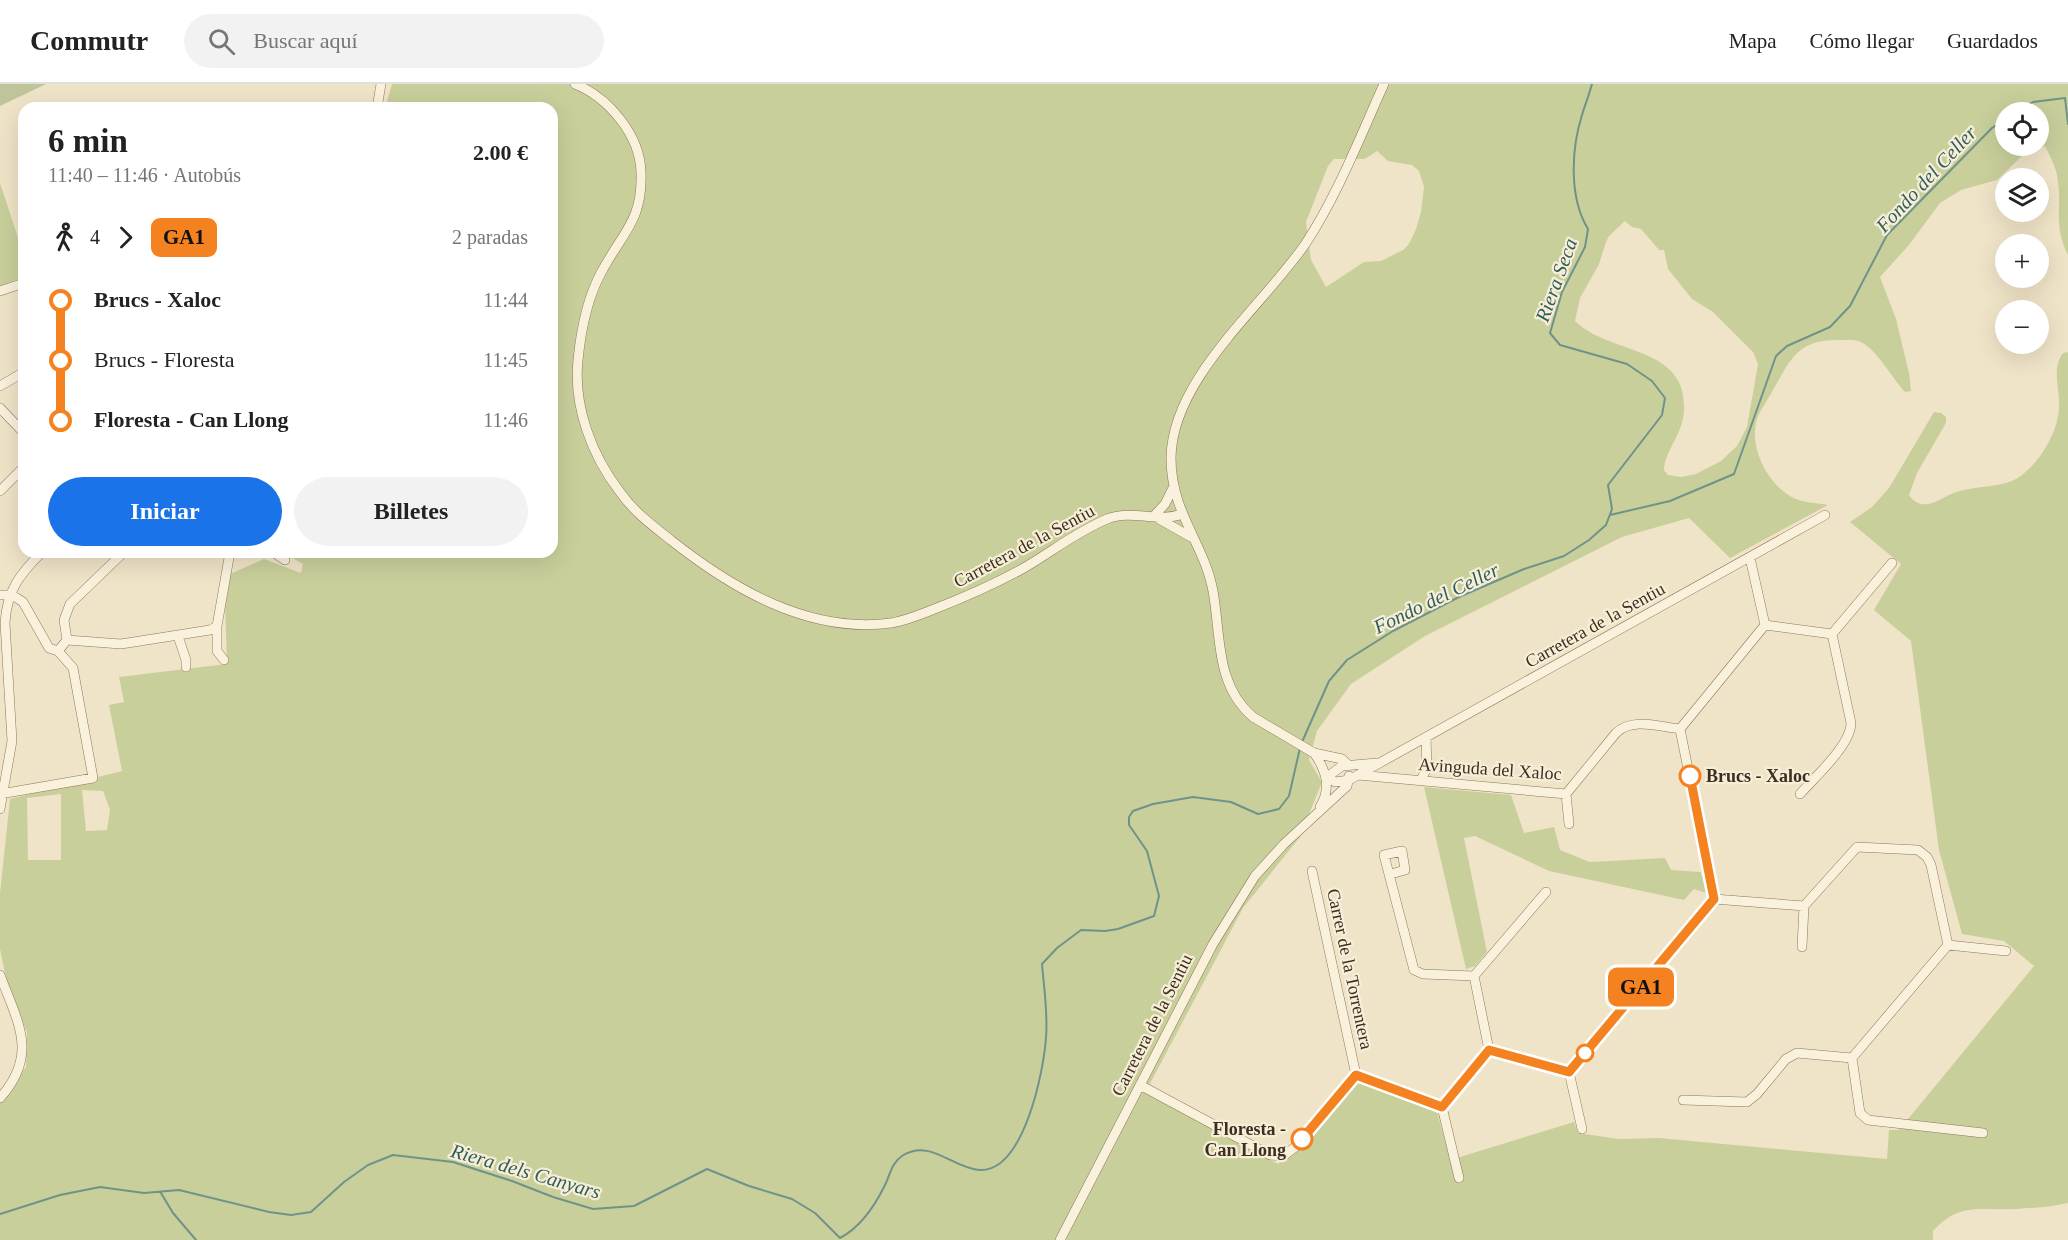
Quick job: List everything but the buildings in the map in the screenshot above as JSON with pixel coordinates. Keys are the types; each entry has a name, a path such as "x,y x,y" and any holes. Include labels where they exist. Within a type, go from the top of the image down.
{"street":[{"path":"377,102 381,84"},
{"name":"Carretera de la Sentiu","path":"575,84 602,99 617,115 632,140 641,167 641,194 637,212 628,232 603,269 592,293 581,336 577,364 578,387 590,441 619,491 632,506 706,568 765,600 801,614 849,625 892,623 966,597 1022,569 1101,522 1122,515 1169,518 1180,511"},
{"path":"1352,780 1348,765 1341,759 1311,751 1253,717 1232,692 1219,648 1213,590 1180,511 1173,488 1171,455 1174,437 1193,385 1284,273 1311,235 1335,190 1384,84"},
{"path":"0,291 18,285"},
{"path":"0,386 18,376"},
{"path":"0,408 18,427"},
{"path":"0,491 18,473"},
{"path":"1154,516 1165,504 1173,488"},
{"name":"Carretera de la Sentiu","path":"1379,763 1825,515"},
{"name":"Carretera de la Sentiu","path":"1154,516 1191,537"},
{"path":"0,809 12,741 6,605 19,576 36,558"},
{"path":"58,651 67,640 64,620 70,604 118,558"},
{"path":"224,660 217,651 217,626 229,558"},
{"path":"1750,558 1765,625"},
{"path":"1832,634 1892,563"},
{"path":"0,595 12,595 22,602 49,648 58,651 73,668 93,778 1,794"},
{"path":"1765,625 1832,634"},
{"path":"1714,899 1680,729 1765,625"},
{"path":"67,640 121,644 178,636 210,630 217,626"},
{"path":"1800,794 1845,743 1851,732 1832,634"},
{"path":"178,636 186,667"},
{"path":"0,706 11,705"},
{"name":"Avinguda del Xaloc","path":"1352,780 1374,777 1421,780 1566,794 1616,733 1625,726 1637,724 1680,729"},
{"path":"1421,780 1427,768 1426,737"},
{"path":"1311,751 1323,766 1327,777 1326,796 1318,812"},
{"path":"1327,777 1336,769 1348,765 1379,763"},
{"path":"1327,777 1335,782 1352,780 1379,763"},
{"path":"1427,768 1440,782"},
{"name":"Avinguda del Xaloc","path":"1352,780 1374,777"},
{"name":"Carretera de la Sentiu","path":"1060,1240 1213,944 1256,876 1284,844 1352,780"},
{"path":"1566,794 1569,824"},
{"path":"1802,947 1804,906 1857,847 1918,850 1927,857 1931,865 1948,945"},
{"name":"Carrer de la Torrentera","path":"1312,871 1356,1075"},
{"path":"1391,874 1414,970 1423,974 1474,976"},
{"path":"1474,976 1546,892"},
{"path":"1714,899 1804,906"},
{"path":"1569,1072 1714,899"},
{"path":"1948,945 2006,951"},
{"path":"1948,945 1852,1058 1860,1113 1868,1120 1983,1133"},
{"path":"0,975 22,1037 22,1065 12,1084 0,1098"},
{"path":"1474,976 1489,1050"},
{"path":"1489,1050 1569,1072"},
{"path":"1442,1107 1489,1050"},
{"path":"1683,1100 1747,1102 1757,1094 1786,1059 1797,1053 1852,1058"},
{"path":"1569,1072 1582,1128"},
{"path":"1140,1085 1270,1155 1282,1156 1294,1148 1356,1075 1442,1107"},
{"path":"1442,1107 1459,1178"}],"green space":[{"path":"0,84 46,84 0,106"},
{"path":"392,84 2068,84 2068,255 2059,226 2057,177 2049,155 2049,102 1995,102 1995,156 2022,156 2009,168 1995,168 1995,181 1961,190 1940,203 1909,245 1880,277 1896,319 1911,391 1905,392 1880,359 1863,343 1852,340 1827,341 1815,343 1798,352 1761,410 1756,423 1756,445 1770,478 1796,499 1828,505 1730,558 1689,518 1622,537 1425,636 1351,684 1317,731 1309,760 1322,782 1300,837 1243,908 1145,1093 1278,1164 1360,1081 1436,1108 1450,1160 1574,1122 1578,1133 1619,1139 1659,1138 1887,1159 1889,1130 1899,1130 2034,966 2004,941 1962,934 1939,850 1911,641 1874,610 1901,564 1850,522 1872,507 1889,488 1934,412 1946,417 1946,423 1917,473 1909,495 1918,503 1933,503 1957,492 2010,482 2024,473 2046,447 2055,427 2059,406 2057,366 2063,353 2068,352 2068,1203 2036,1208 1962,1211 1953,1215 1933,1231 1933,1240 0,1240 0,1101 26,1067 27,1032 7,983 0,949 0,893 10,799 122,771 109,705 124,702 119,677 227,664 225,602 230,574 264,559 301,573 303,564 292,558 558,558 558,102 387,102","holes":["1377,151 1388,161 1412,165 1419,171 1424,187 1421,212 1409,244 1403,250 1381,261 1364,262 1326,287 1311,260 1306,222 1328,166 1334,159 1365,159","1625,221 1632,227 1641,229 1659,250 1664,250 1668,269 1692,299 1713,312 1753,352 1758,364 1747,427 1737,446 1721,461 1696,474 1681,477 1668,475 1664,470 1681,426 1684,409 1682,388 1673,373 1660,362 1590,332 1575,321 1580,298 1599,264 1609,236","82,790 103,791 110,810 107,830 86,831","61,794 61,860 28,860 27,798"]},
{"path":"0,183 18,238 18,279 0,286"},
{"path":"1424,787 1511,795 1524,833 1554,827 1560,850 1590,862 1665,858 1671,870 1701,872 1706,893 1694,889 1684,900 1549,871 1475,836 1464,838 1487,952 1475,966 1466,969"}],"waterway":[{"name":"Riera Seca","path":"1302,742 1329,681 1347,660 1393,631 1459,597 1524,569 1564,556 1589,540 1606,525 1612,509 1608,485 1662,415 1665,398 1652,381 1627,364 1560,345 1550,333 1562,292 1585,247 1588,229 1582,217 1575,189 1574,158 1578,129 1592,84"},
{"name":"Fondo del Celler","path":"2033,102 2065,98 2068,124"},
{"name":"Fondo del Celler","path":"1610,515 1670,501 1734,474 1776,356 1787,346 1830,327 1850,306 1887,235 1995,126"},
{"name":"Riera dels Canyars","path":"0,1214 60,1195 100,1187 144,1193 179,1190 269,1212 291,1215 311,1212 344,1182 368,1165 393,1155 453,1162 593,1209 634,1206 707,1169 749,1186 792,1199 815,1213 840,1238 866,1216 886,1183 893,1166 898,1159 912,1151 932,1152 979,1170 995,1166 1008,1155 1029,1117 1041,1072 1046,1028 1042,964 1057,948 1081,930 1118,929 1154,916 1159,896 1147,851 1129,825 1129,817 1133,811 1153,804 1193,797 1231,802 1258,814 1279,809 1289,796 1300,748"},
{"path":"161,1193 173,1213 196,1240"}],"bus line":[{"name":"GA1","path":"1302,1139 1356,1075 1442,1107 1489,1050 1569,1072 1714,899 1690,776"}],"place":[{"name":"Brucs - Xaloc","path":"1690,776"},
{"name":"Floresta - Can Llong","path":"1302,1139"}]}
